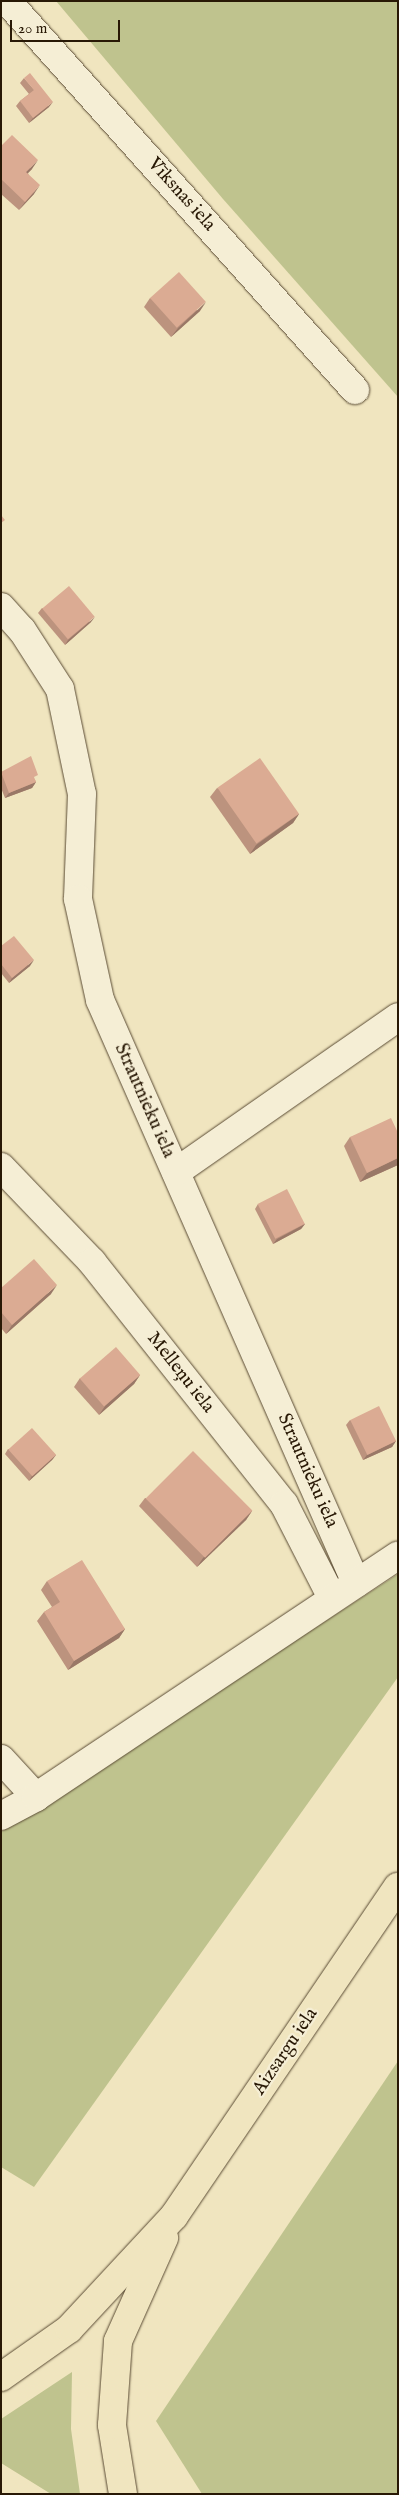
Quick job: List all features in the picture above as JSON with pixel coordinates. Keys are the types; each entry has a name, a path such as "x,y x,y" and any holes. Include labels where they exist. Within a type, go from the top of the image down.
{"highway":[{"name":"Aizsargu iela","path":"1,2377 69,2329 174,2216 398,1887"},
{"name":"Aizsargu iela","path":"123,2494 112,2425 118,2341 174,2216"}],"street":[{"name":"Vīksnas iela","path":"6,1 355,390"},
{"name":"Strautnieku iela","path":"1,607 22,630 60,689 82,794 78,899 100,1000 356,1583"},
{"path":"176,1172 398,1017"},
{"name":"Melleņu iela","path":"1,1167 92,1262 284,1504 332,1598"},
{"path":"1,1816 36,1797 332,1598 398,1556"},
{"path":"1,1759 36,1797"}],"green space":[{"path":"56,1 398,1 398,397 223,199"},
{"path":"398,1574 398,1677 34,2187 1,2167 1,1832"},
{"path":"398,2061 398,2494 202,2494 156,2421"},
{"path":"72,2372 71,2429 80,2494 51,2494 1,2463 1,2419"}],"building":[{"path":"30,73 53,102 33,118 20,101 34,90 24,78"},
{"path":"12,135 38,160 26,172 40,185 25,202 1,179 1,146"},
{"path":"179,272 206,302 177,328 150,298"},
{"path":"1,515 5,520 1,523"},
{"path":"69,586 95,617 68,639 42,608"},
{"path":"31,756 38,775 34,777 36,782 9,793 1,772"},
{"path":"260,758 299,814 256,844 217,788"},
{"path":"14,936 34,960 12,978 1,964 1,946"},
{"path":"391,1118 398,1133 398,1158 367,1173 350,1137"},
{"path":"287,1189 305,1224 275,1239 258,1204"},
{"path":"34,1259 57,1285 12,1325 1,1312 1,1288"},
{"path":"116,1347 140,1375 104,1406 80,1378"},
{"path":"379,1406 396,1441 367,1455 350,1420"},
{"path":"32,1428 56,1455 32,1476 8,1449"},
{"path":"193,1451 252,1510 205,1558 146,1498"},
{"path":"82,1560 125,1629 74,1661 44,1612 60,1602 47,1581"}]}
